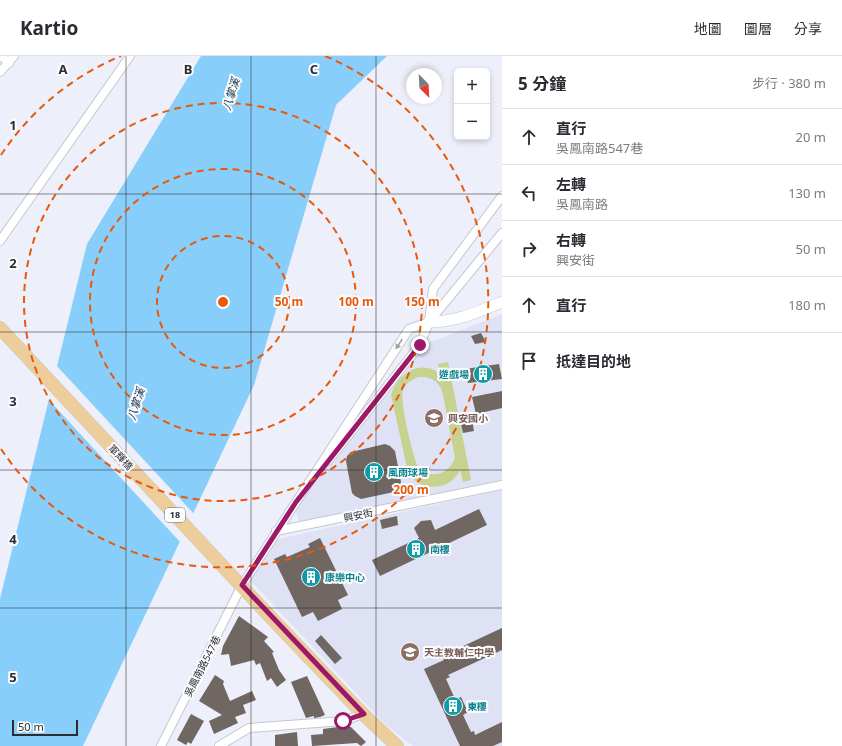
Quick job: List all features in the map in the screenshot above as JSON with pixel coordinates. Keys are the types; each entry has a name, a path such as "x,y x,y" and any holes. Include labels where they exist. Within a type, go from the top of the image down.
{"main road":[{"name":"軍輝橋","path":"0,328 242,585"},
{"name":"18","path":"242,585 364,714 397,746"}],"street":[{"path":"0,72 12,60 1,56"},
{"path":"0,241 130,56"},
{"path":"296,502 420,345 429,322 433,289 502,196"},
{"path":"429,322 502,233"},
{"path":"242,585 409,329 429,322 441,322 467,317 502,302"},
{"name":"興安街","path":"276,532 502,485"},
{"name":"吳鳳南路547巷","path":"161,746 242,585"},
{"path":"219,746 249,728 343,721 364,714"}],"shaded area":[{"name":"興安國小","path":"502,314 502,481 300,523 294,508 424,345"},
{"name":"天主教輔仁中學","path":"502,490 502,746 413,746 385,724 249,579 278,539"}],"green space":[{"path":"448,362 471,480 463,482 460,470 449,482 442,486 434,487 419,483 413,479 408,472 391,395 394,387 404,375 418,368 433,369 440,374 438,364","holes":["419,377 424,377 435,381 442,391 455,458 452,464 444,472 439,474 429,473 418,467 410,441 403,404 402,395 406,385 412,380"]}],"water":[{"name":"八掌溪","path":"201,56 387,56 336,105 254,385 83,746 0,746 0,599 87,244"}],"pier":[{"path":"55,364 195,515 181,543 47,398"}],"building":[{"path":"481,333 486,342 475,344 471,336"},
{"name":"遊戲場","path":"499,364 502,379 468,383 465,369"},
{"path":"502,391 502,408 476,414 472,397"},
{"path":"471,413 474,431 463,433 459,416"},
{"name":"風雨球場","path":"385,444 390,446 395,451 401,482 399,487 394,492 361,499 355,496 352,493 346,461 347,456 351,452"},
{"name":"南樓","path":"479,509 487,525 380,576 372,560 419,538 414,528 421,521 431,520 435,530"},
{"path":"397,516 398,525 382,529 380,520"},
{"name":"康樂中心","path":"320,538 348,595 338,600 342,609 318,621 313,612 302,617 274,559 285,554 287,557 310,547 308,544"},
{"path":"239,616 268,637 264,641 274,652 272,653 279,670 286,680 277,687 271,678 267,681 260,663 256,665 254,660 231,666 229,654 221,655 223,646"},
{"path":"502,628 502,650 448,675 450,677 446,679 455,699 461,697 468,712 463,715 471,732 474,731 475,735 502,722 502,742 493,746 460,746 424,669 444,660 442,656"},
{"path":"321,635 342,658 335,664 315,641"},
{"path":"215,675 224,681 223,684 230,701 252,691 256,700 243,705 246,713 235,717 238,723 214,734 209,721 222,715 199,701"},
{"path":"307,676 325,715 320,717 314,718 314,716 306,718 291,682"},
{"path":"191,714 204,721 191,744 188,742 186,745 177,740"},
{"path":"351,727 366,742 361,746 357,743 312,746 311,735 323,734 323,729"},
{"path":"297,732 298,746 275,746 275,735"}],"place":[{"name":"遊戲場","path":"483,374"},
{"name":"興安國小","path":"434,418"},
{"name":"風雨球場","path":"374,472"},
{"name":"南樓","path":"416,549"},
{"name":"康樂中心","path":"311,577"},
{"name":"天主教輔仁中學","path":"410,652"},
{"name":"東樓","path":"453,706"}],"route":[{"path":"343,721 364,714 276,623 242,585 296,502 420,345"}]}
